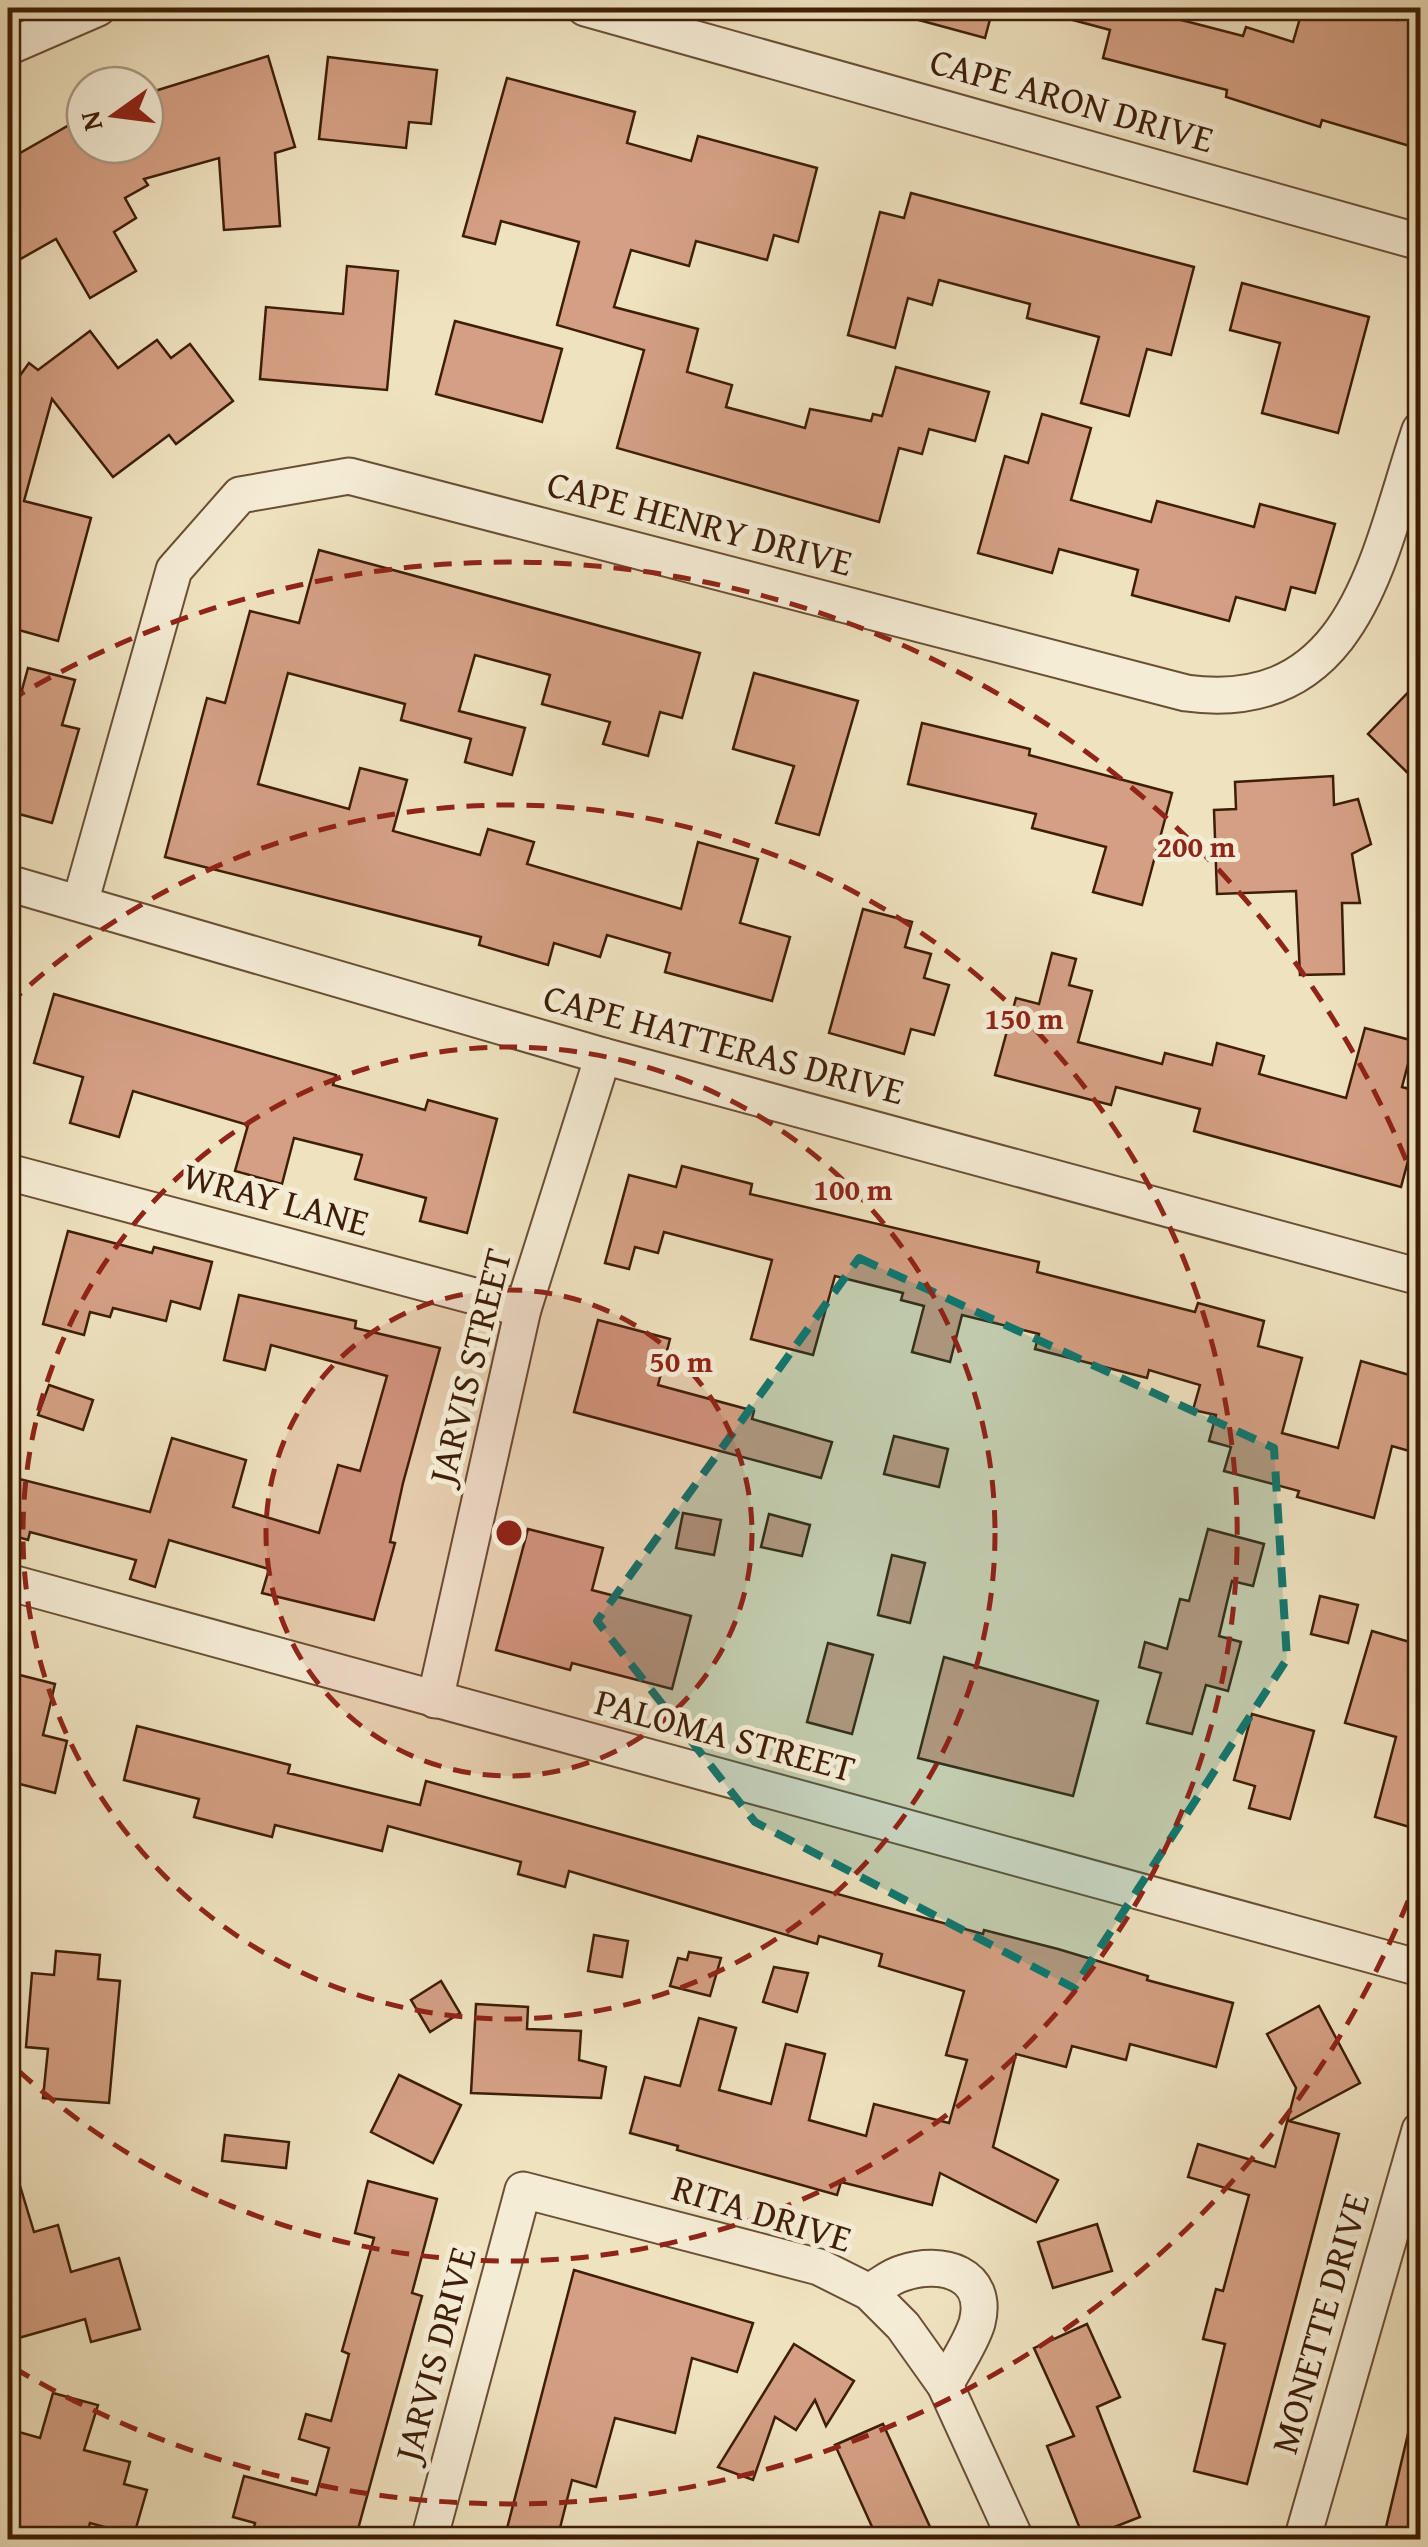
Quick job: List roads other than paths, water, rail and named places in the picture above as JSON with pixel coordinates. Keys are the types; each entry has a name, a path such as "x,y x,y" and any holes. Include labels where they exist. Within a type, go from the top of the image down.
{"street":[{"path":"8,47 98,8"},
{"name":"CAPE ARON DRIVE","path":"585,8 1420,242"},
{"name":"CAPE HENRY DRIVE","path":"80,903 174,570 240,495 349,476 1186,694 1220,698 1256,692 1286,680 1316,662 1343,635 1360,607 1420,430"},
{"name":"CAPE HATTERAS DRIVE","path":"8,883 603,1056 1420,1277"},
{"name":"JARVIS STREET","path":"435,1700 522,1310 603,1056"},
{"name":"WRAY LANE","path":"8,1172 522,1310"},
{"name":"PALOMA STREET","path":"8,1582 1420,1968"},
{"name":"MONETTE DRIVE","path":"1302,2540 1420,2130"},
{"name":"RITA DRIVE","path":"523,2190 819,2267 869,2292 902,2326 945,2385 1016,2540"},
{"name":"JARVIS DRIVE","path":"429,2540 523,2190"},
{"path":"869,2292 901,2273 940,2266 966,2276 979,2294 977,2323 945,2385"}]}
